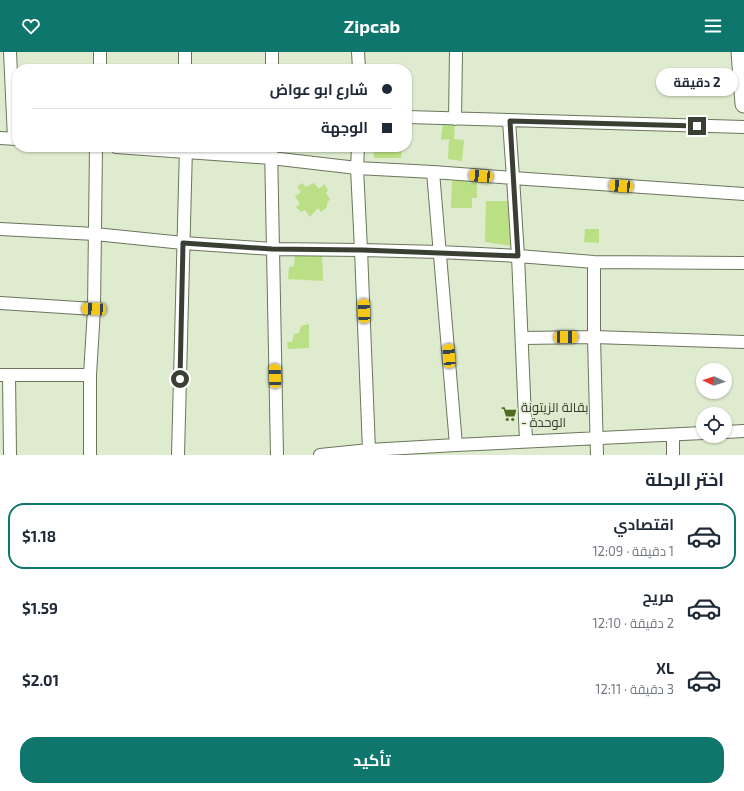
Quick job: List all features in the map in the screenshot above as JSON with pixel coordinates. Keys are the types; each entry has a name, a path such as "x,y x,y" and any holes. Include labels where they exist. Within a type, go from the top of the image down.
{"street":[{"path":"10,52 12,87"},
{"path":"100,52 100,64"},
{"path":"185,52 185,64"},
{"path":"272,52 272,64"},
{"path":"358,52 359,64"},
{"path":"455,119 456,52"},
{"path":"740,52 744,104"},
{"path":"412,117 744,127"},
{"path":"510,121 518,256 526,441"},
{"path":"0,138 12,139"},
{"path":"90,455 90,375 94,309 96,152"},
{"path":"178,455 186,152"},
{"path":"250,152 271,153 357,168 744,194"},
{"path":"358,152 357,168 362,250 369,450"},
{"path":"271,153 277,455"},
{"path":"433,172 456,444"},
{"path":"0,229 95,234 183,243 272,249 440,252 594,262 744,263"},
{"path":"594,262 596,455"},
{"path":"0,303 94,309"},
{"path":"522,338 594,337 744,342"},
{"path":"10,455 4,375 90,375"},
{"path":"732,432 744,431"},
{"path":"320,455 349,454 369,450 425,451 456,444 696,433"},
{"path":"673,435 673,455"}],"building":[{"path":"455,119 454,139 464,140 462,161 448,159 449,139 441,140 443,121"},
{"path":"373,152 402,152 401,158 374,158"},
{"path":"468,180 468,183 477,182 477,198 472,198 472,208 451,208 452,181"},
{"path":"302,183 306,187 314,183 319,189 324,184 328,190 326,193 330,199 327,203 327,207 321,212 318,208 310,217 305,210 301,212 296,207 300,204 295,196 301,192 297,187"},
{"path":"486,201 511,201 511,246 485,242"},
{"path":"585,229 599,229 599,243 584,242"},
{"path":"295,251 322,251 323,281 288,279 289,267 294,266"},
{"path":"309,324 309,348 288,349 287,342 292,342 294,334 299,333 301,326"}],"place":[{"name":"بقالة الزيتونة - الوحدة","path":"509,414"}],"route":[{"path":"180,379 183,243 272,249 440,252 518,256 510,121 697,126"}]}
